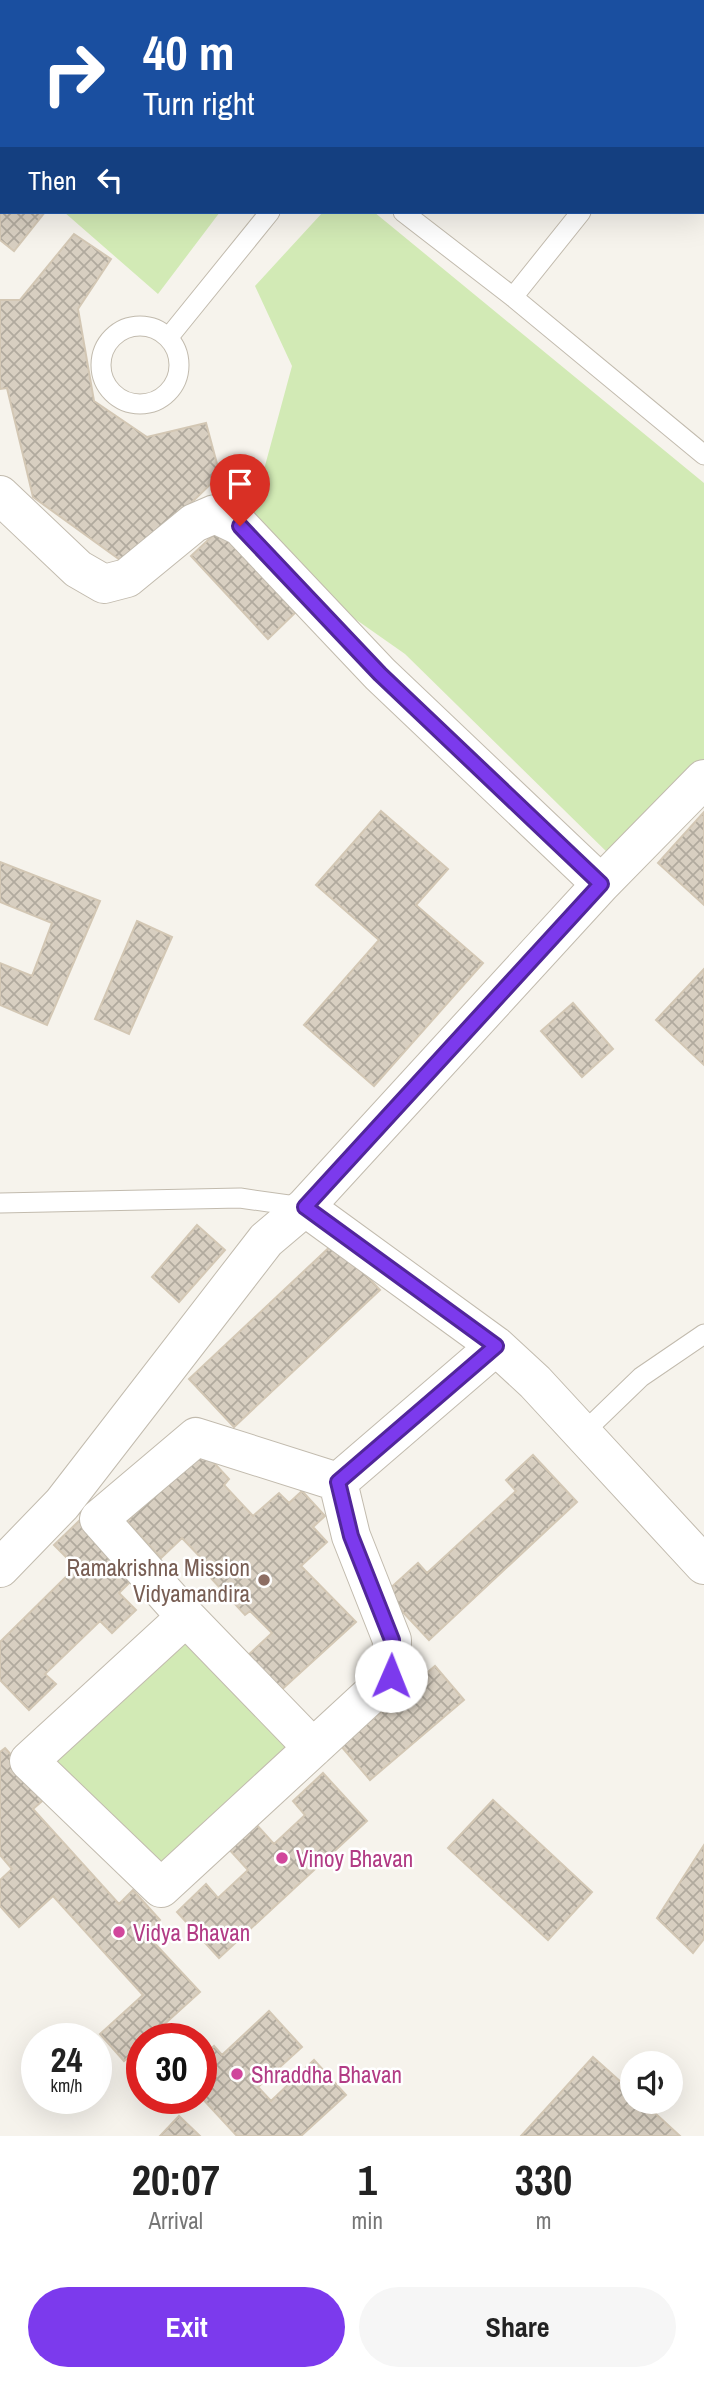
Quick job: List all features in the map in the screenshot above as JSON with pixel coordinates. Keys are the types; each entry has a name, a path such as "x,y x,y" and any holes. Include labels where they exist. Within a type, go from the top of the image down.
{"street":[{"path":"0,495 78,569 104,584 127,579 194,523 215,514 240,526 380,674 601,884"},
{"path":"0,1568 62,1504 266,1240 305,1207 601,884 704,779"},
{"path":"305,1207 496,1346 536,1382 704,1565"},
{"path":"338,1482 496,1346"},
{"path":"313,1748 186,1617 99,1519 196,1437 338,1482"},
{"path":"186,1617 29,1761 161,1888 391,1676 392,1640 351,1536 338,1482"}],"lane":[{"path":"168,338 268,214"},
{"path":"406,214 513,297 704,455"},
{"path":"513,297 579,214"},
{"path":"132,327 157,330 168,338 179,360 174,385 166,395 155,402 130,403 109,389 101,364 110,340 132,327"},
{"path":"0,1203 240,1198 305,1207"},
{"path":"583,1433 641,1377 704,1334"}],"green space":[{"path":"66,214 218,214 158,294"},
{"path":"321,214 376,214 704,483 704,759 612,857 405,654 321,595 252,514 292,366 255,286"},
{"path":"185,1631 299,1749 163,1868 47,1761"}],"building":[{"path":"0,214 43,214 14,251 0,240"},
{"path":"74,234 111,259 78,309 94,401 147,437 206,423 220,475 127,565 33,497 7,388 0,389 0,300 20,300"},
{"path":"222,527 299,609 268,639 191,556"},
{"path":"381,811 448,869 416,905 483,963 374,1086 304,1025 379,940 316,885"},
{"path":"704,812 704,905 658,863"},
{"path":"0,862 100,901 47,1025 0,1005 0,963 32,976 52,923 0,902"},
{"path":"137,921 172,937 129,1034 95,1019"},
{"path":"704,969 704,1065 656,1020"},
{"path":"573,1003 613,1049 582,1077 541,1031"},
{"path":"197,1225 225,1250 179,1302 152,1277"},
{"path":"335,1242 380,1290 234,1427 189,1379"},
{"name":"Ramakrishna Mission Vidyamandira","path":"203,1451 229,1479 224,1485 253,1516 279,1493 289,1503 302,1491 325,1516 313,1527 327,1542 301,1566 356,1622 279,1692 246,1657 272,1633 250,1611 245,1615 198,1564 203,1560 182,1538 161,1558 127,1521"},
{"path":"533,1455 577,1502 429,1640 385,1593 418,1563 427,1573 516,1491 506,1480"},
{"path":"80,1520 136,1576 119,1593 136,1610 112,1633 100,1621 45,1674 56,1684 29,1710 0,1680 0,1642 76,1567 54,1545"},
{"path":"435,1666 464,1700 370,1780 341,1746"},
{"path":"5,1748 48,1796 33,1809 119,1904 133,1890 160,1920 146,1934 200,1992 166,2023 126,2023 124,2061 112,2048 112,2023 143,1995 53,1896 19,1927 0,1906 0,1880 12,1869 0,1855 0,1752"},
{"name":"Vinoy Bhavan","path":"323,1773 367,1821 219,1958 177,1912 206,1884 218,1898 248,1870 227,1847 254,1822 274,1844 305,1815 293,1801"},
{"path":"493,1800 592,1892 548,1940 448,1848"},
{"path":"704,1845 704,1939 693,1953 657,1918"},
{"name":"Shraddha Bhavan","path":"269,2011 302,2047 258,2087 271,2101 314,2060 346,2095 301,2136 237,2136 217,2114 217,2049 222,2055"},
{"path":"593,2057 620,2081 620,2114 656,2114 680,2136 521,2136"},
{"path":"179,2116 200,2136 160,2136"}],"place":[{"name":"Ramakrishna Mission Vidyamandira","path":"264,1580"},
{"name":"Vinoy Bhavan","path":"282,1858"},
{"name":"Vidya Bhavan","path":"119,1932"},
{"name":"Shraddha Bhavan","path":"237,2074"}],"route":[{"path":"240,526 380,674 601,884 305,1207 496,1346 338,1482 351,1536 366,1580 392,1640 391,1676"}]}
